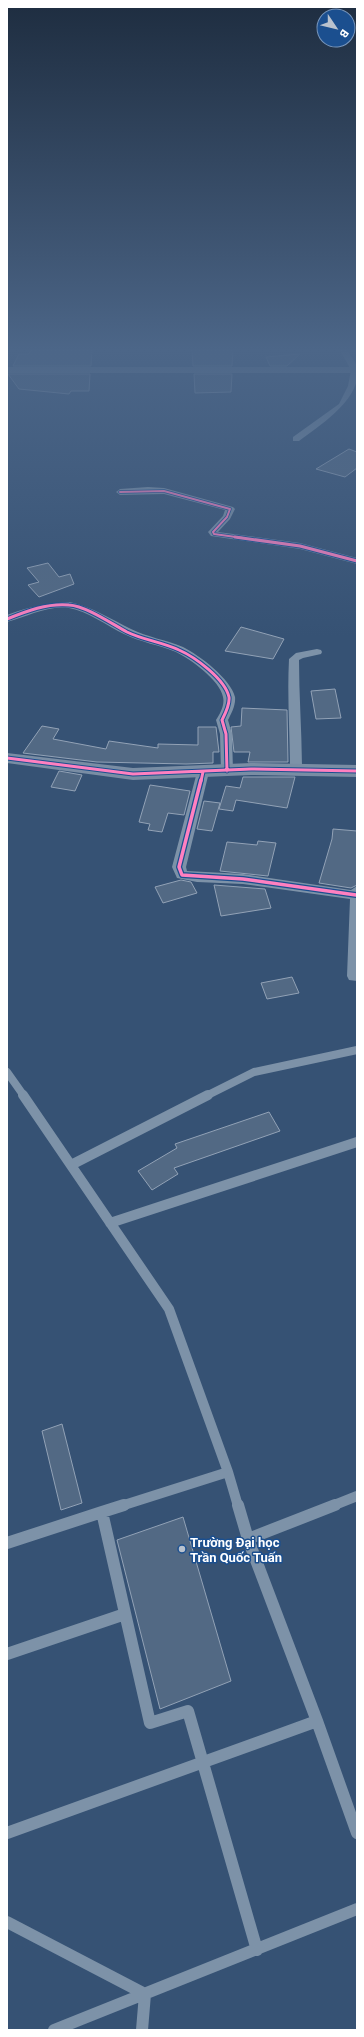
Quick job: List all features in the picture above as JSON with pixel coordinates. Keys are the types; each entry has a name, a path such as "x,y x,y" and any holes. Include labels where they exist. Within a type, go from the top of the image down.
{"street":[{"path":"120,492 148,490 164,491 182,495 230,509 228,517 213,532 214,534 300,546 357,561"},
{"path":"7,620 40,607 70,605 106,619 128,632 180,650 207,666 218,678 228,697 227,711 222,720 226,734 227,771"},
{"path":"296,771 297,745 293,700 294,658 300,655 317,652"},
{"path":"7,758 133,774 251,769 357,771"},
{"path":"203,772 178,870 182,875 198,878 244,879 328,893 357,893 354,976"}],"lane":[{"path":"71,1165 254,1072 357,1050"},
{"path":"7,1072 169,1309 228,1472 248,1539 317,1721 357,1833"},
{"path":"110,1222 357,1142"},
{"path":"7,1543 228,1472"},
{"path":"248,1539 357,1496"},
{"path":"102,1512 150,1723 188,1711 257,1950"},
{"path":"7,1654 125,1614"},
{"path":"7,1833 317,1721"},
{"path":"54,2030 357,1909"},
{"path":"7,1922 145,1994"},
{"path":"142,2030 145,1994"}],"building":[{"path":"349,449 357,452 357,468 345,477 316,469"},
{"path":"48,563 59,577 70,574 74,584 39,597 28,585 39,582 27,568"},
{"path":"241,627 284,639 273,659 225,651"},
{"path":"335,689 341,718 316,719 311,691"},
{"path":"242,708 287,710 288,762 248,762 250,752 234,752 231,727 241,726"},
{"path":"42,726 59,729 53,739 106,749 109,741 158,748 158,744 198,745 198,727 216,727 219,752 213,752 213,763 186,764 97,762 23,753"},
{"path":"59,771 82,775 75,791 51,787"},
{"path":"243,777 295,777 287,808 236,800 233,811 219,809 226,786 240,788"},
{"path":"150,785 190,791 184,815 168,813 162,832 148,830 150,824 139,822"},
{"path":"204,801 220,803 212,831 197,829"},
{"path":"333,829 357,831 357,885 351,888 319,883 332,839"},
{"path":"258,841 276,843 268,876 220,871 227,842 257,845"},
{"path":"181,880 191,882 197,893 163,903 155,887"},
{"path":"214,885 265,889 271,908 221,916"},
{"path":"292,977 299,993 267,999 261,983"},
{"path":"269,1112 280,1131 174,1168 178,1174 152,1190 138,1171 177,1148 175,1144"},
{"path":"62,1424 82,1503 61,1510 42,1431"},
{"path":"183,1517 231,1681 160,1709 117,1540"}],"cycle path":[{"path":"120,492 148,490 164,491 230,509 227,517 213,532 214,534 300,546 357,561"},
{"path":"7,619 40,607 70,605 106,619 128,632 180,650 207,667 218,678 229,697 227,711 222,720 226,734 227,771"},
{"path":"7,758 133,774 251,769 357,771"},
{"path":"203,772 179,867 182,875 243,879 356,895"}],"place":[{"name":"Trường Đại học Trần Quốc Tuấn","path":"182,1549"}]}
